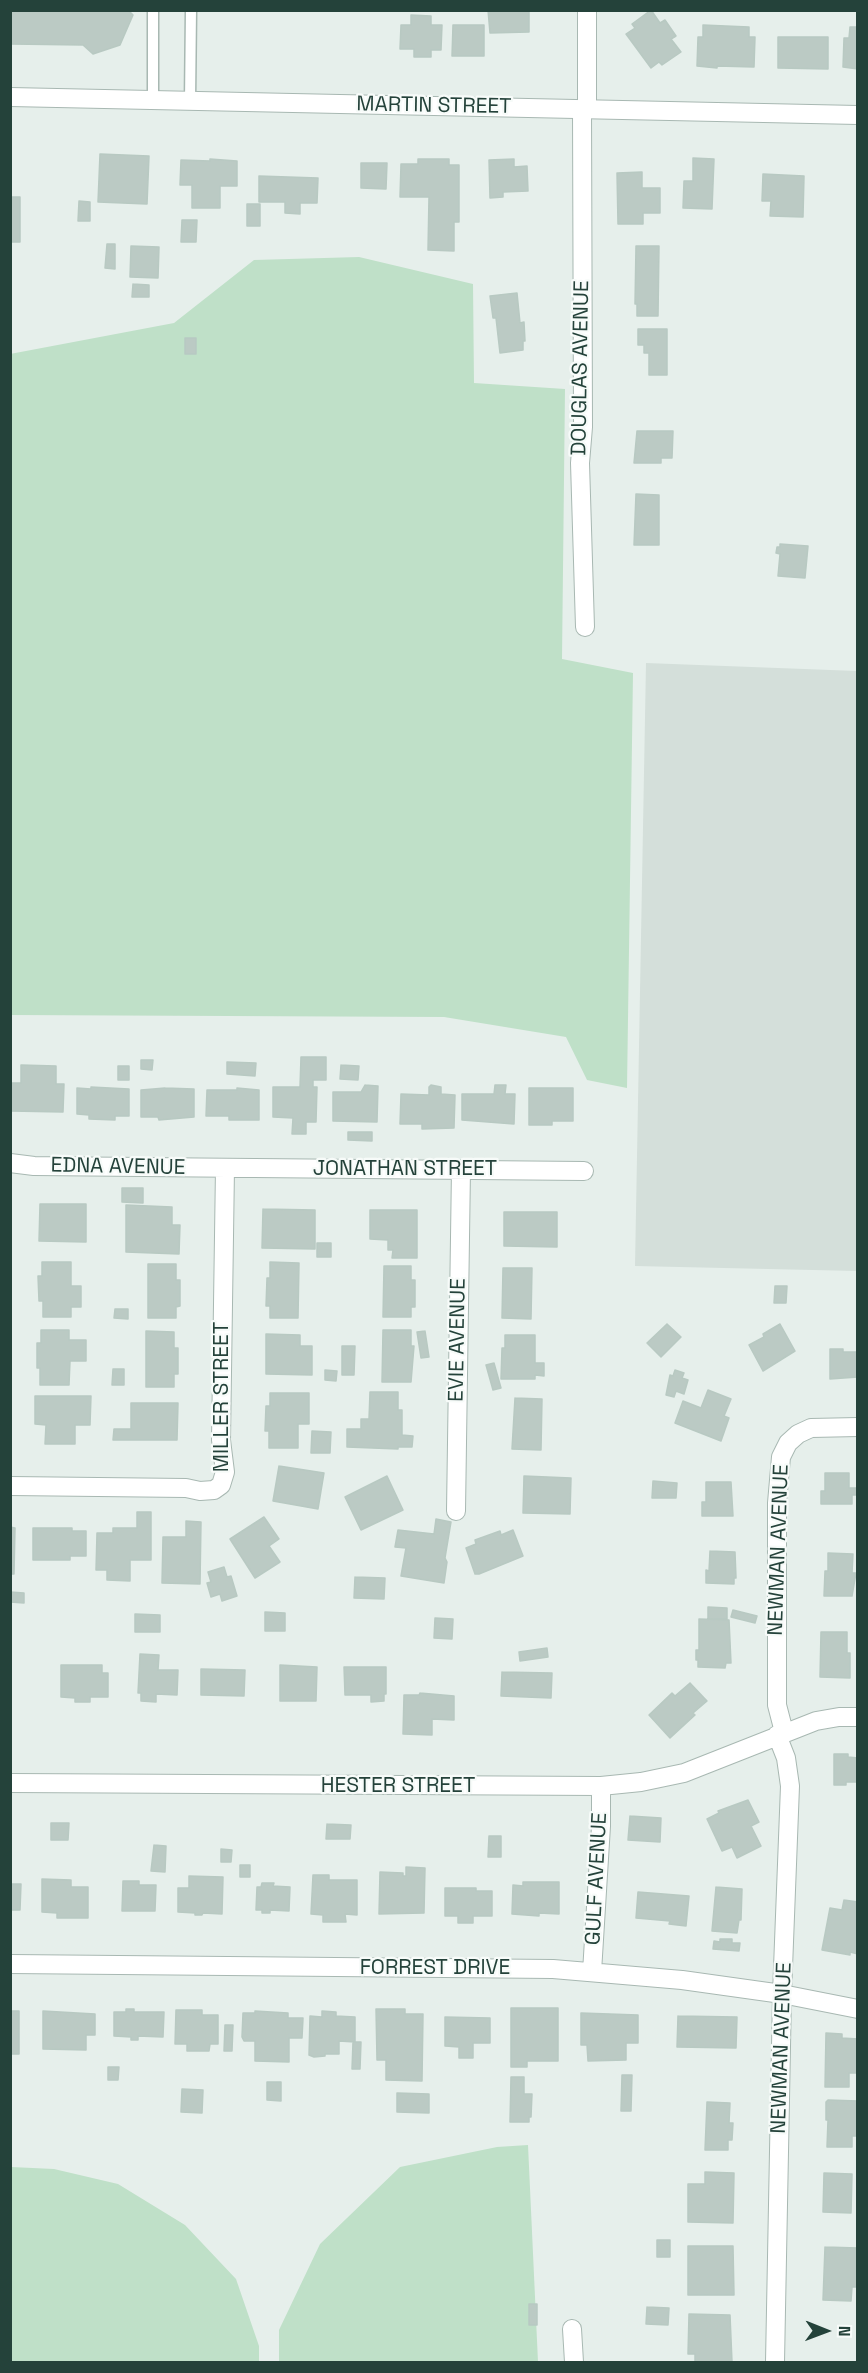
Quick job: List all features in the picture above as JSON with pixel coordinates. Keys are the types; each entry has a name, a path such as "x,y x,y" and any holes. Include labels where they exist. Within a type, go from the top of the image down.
{"street":[{"name":"DOUGLAS AVENUE","path":"585,627 580,463 587,10"},
{"name":"MARTIN STREET","path":"10,97 858,115"},
{"name":"EDNA AVENUE","path":"10,1163 34,1166 225,1168"},
{"name":"JONATHAN STREET","path":"225,1168 584,1171"},
{"name":"MILLER STREET","path":"10,1486 186,1488 200,1491 214,1490 221,1485 225,1472 221,1440 225,1168"},
{"name":"EVIE AVENUE","path":"456,1511 460,1169"},
{"name":"NEWMAN AVENUE","path":"775,2362 782,1994 790,1786 777,1705 777,1503 781,1457 788,1443 798,1434 811,1428 858,1426"},
{"name":"HESTER STREET","path":"10,1783 601,1786 641,1782 684,1773 816,1721 839,1717 858,1717"},
{"name":"GULF AVENUE","path":"592,1971 601,1826 601,1786"},
{"name":"FORREST DRIVE","path":"10,1964 592,1971 682,1980 782,1994 858,2009"},
{"path":"572,2329 574,2362"}],"lane":[{"path":"153,10 153,100"},
{"path":"190,101 191,10"}],"shaded area":[{"path":"646,663 857,671 857,1271 635,1266"}],"green space":[{"path":"359,257 473,284 474,383 565,389 562,659 633,673 627,1088 587,1080 566,1037 444,1017 11,1015 10,354 174,323 254,260"},
{"path":"528,2145 538,2362 279,2362 279,2330 320,2244 400,2167 497,2147"},
{"path":"11,2167 54,2169 118,2184 185,2225 236,2279 259,2346 259,2362 11,2362"}],"building":[{"path":"10,10 128,10 133,15 120,45 93,54 83,45 10,44"},
{"path":"488,10 529,10 529,32 490,33"},
{"path":"651,10 660,23 665,20 676,36 671,39 681,52 662,65 659,62 651,68 626,34 635,28 632,24"},
{"path":"411,15 431,16 431,25 442,25 441,50 431,50 431,57 414,57 414,49 400,49 401,25 411,25"},
{"path":"453,25 484,25 484,56 452,56"},
{"path":"703,25 749,27 749,37 755,37 754,67 697,66 698,37 703,37"},
{"path":"850,27 858,27 858,69 843,67 844,38 849,38"},
{"path":"778,37 828,37 828,69 778,68"},
{"path":"100,154 149,156 147,204 98,202"},
{"path":"693,158 714,159 712,209 683,208 684,181 693,181"},
{"path":"210,159 237,161 237,186 220,186 220,208 192,208 192,185 180,185 181,160 210,161"},
{"path":"418,159 449,159 449,165 459,165 459,222 454,222 454,251 428,250 429,197 400,197 401,164 418,164"},
{"path":"514,159 514,167 527,166 528,191 503,192 503,197 490,198 489,160"},
{"path":"361,163 387,163 386,189 361,188"},
{"path":"642,172 642,188 660,188 660,213 643,213 643,224 618,224 617,173"},
{"path":"763,174 804,176 803,217 770,216 771,201 762,201"},
{"path":"259,176 318,178 317,203 300,203 300,214 285,213 285,202 259,202"},
{"path":"10,197 20,197 20,242 10,242"},
{"path":"79,201 90,202 90,221 78,221"},
{"path":"247,204 260,204 260,226 247,226"},
{"path":"182,220 197,220 196,242 181,242"},
{"path":"107,244 115,244 115,269 105,268"},
{"path":"131,246 159,247 158,278 130,277"},
{"path":"636,246 659,246 658,316 637,316 637,304 635,304"},
{"path":"133,284 149,285 149,297 132,297"},
{"path":"517,293 520,323 524,322 523,350 500,353 496,318 493,318 490,296"},
{"path":"638,329 667,329 667,375 649,375 649,353 644,353 644,345 638,345"},
{"path":"185,338 196,338 196,354 185,354"},
{"path":"637,431 673,431 672,458 661,458 661,463 634,463"},
{"path":"636,494 659,495 659,545 634,545"},
{"path":"780,544 808,546 805,578 778,576 780,554 776,553"},
{"path":"301,1057 326,1057 326,1080 313,1080 313,1087 317,1087 316,1122 306,1122 306,1134 292,1134 293,1118 273,1117 273,1087 300,1087"},
{"path":"141,1060 153,1060 152,1070 141,1069"},
{"path":"227,1062 256,1063 255,1076 227,1074"},
{"path":"21,1065 56,1066 56,1084 64,1084 63,1112 10,1111 11,1083 21,1083"},
{"path":"341,1065 359,1066 358,1080 340,1079"},
{"path":"118,1066 129,1066 129,1080 118,1080"},
{"path":"365,1085 378,1086 377,1122 333,1121 333,1092 361,1092"},
{"path":"431,1085 441,1087 441,1094 455,1095 454,1128 422,1129 422,1124 400,1124 401,1094 429,1095"},
{"path":"495,1085 506,1085 505,1094 515,1094 514,1124 462,1120 462,1094 494,1094"},
{"path":"91,1087 129,1089 129,1116 115,1116 115,1120 89,1119 89,1115 77,1114 77,1088 91,1089"},
{"path":"237,1088 259,1090 259,1120 229,1120 229,1116 206,1116 207,1090 237,1090"},
{"path":"529,1088 573,1088 573,1121 552,1121 552,1125 529,1125"},
{"path":"194,1089 194,1117 159,1120 158,1117 141,1117 141,1090"},
{"path":"348,1132 372,1132 372,1141 348,1140"},
{"path":"122,1188 143,1188 143,1203 122,1202"},
{"path":"40,1204 86,1204 86,1242 39,1241"},
{"path":"126,1205 172,1207 172,1225 180,1225 179,1254 126,1252"},
{"path":"263,1209 315,1210 315,1249 262,1248"},
{"path":"370,1210 417,1210 417,1258 392,1258 393,1250 388,1250 388,1240 370,1239"},
{"path":"504,1212 557,1212 557,1247 504,1246"},
{"path":"317,1243 331,1243 331,1257 317,1257"},
{"path":"42,1262 71,1262 71,1286 81,1286 81,1307 71,1307 71,1317 43,1317 43,1301 39,1301 38,1276 42,1276"},
{"path":"270,1262 299,1263 298,1318 270,1318 270,1306 266,1306"},
{"path":"148,1264 176,1264 176,1280 180,1280 180,1306 176,1307 176,1318 148,1318"},
{"path":"384,1266 411,1266 411,1280 415,1280 415,1307 411,1307 411,1317 383,1317"},
{"path":"503,1268 532,1268 531,1319 502,1318"},
{"path":"775,1286 787,1286 786,1303 774,1303"},
{"path":"115,1309 128,1309 128,1319 114,1318"},
{"path":"667,1324 681,1337 661,1357 647,1343"},
{"path":"780,1324 795,1351 763,1371 749,1345"},
{"path":"41,1330 69,1330 69,1340 86,1340 86,1361 70,1361 69,1385 40,1385 37,1343 41,1343"},
{"path":"383,1330 411,1330 411,1346 414,1346 411,1382 382,1382"},
{"path":"146,1331 174,1332 174,1348 178,1348 178,1374 174,1374 174,1387 146,1387"},
{"path":"425,1331 429,1357 421,1358 417,1332"},
{"path":"266,1334 300,1335 300,1346 312,1346 312,1375 266,1374"},
{"path":"505,1335 535,1335 535,1363 544,1363 544,1376 535,1375 535,1379 501,1379 502,1348 505,1348"},
{"path":"342,1346 355,1346 354,1375 342,1375"},
{"path":"830,1349 858,1352 858,1377 830,1379"},
{"path":"494,1363 501,1388 493,1390 486,1365"},
{"path":"113,1369 124,1369 124,1385 112,1385"},
{"path":"325,1370 337,1371 336,1381 325,1380"},
{"path":"675,1370 684,1373 682,1378 688,1380 684,1394 676,1391 674,1397 666,1395 670,1375 673,1376"},
{"path":"708,1390 731,1399 724,1416 729,1418 721,1441 675,1423 683,1401 701,1408"},
{"path":"370,1392 398,1392 398,1410 402,1410 402,1435 413,1436 412,1447 398,1447 398,1449 347,1447 347,1429 361,1429 361,1419 369,1419"},
{"path":"270,1393 309,1393 309,1424 298,1424 298,1448 269,1448 269,1431 265,1431 266,1406 270,1406"},
{"path":"35,1396 91,1396 90,1425 75,1425 75,1444 45,1444 46,1425 35,1424"},
{"path":"515,1398 542,1399 541,1450 512,1449"},
{"path":"131,1403 178,1403 177,1440 113,1440 114,1429 131,1429"},
{"path":"312,1431 331,1432 330,1453 311,1453"},
{"path":"279,1466 324,1473 318,1509 273,1501"},
{"path":"825,1473 849,1473 849,1488 857,1488 857,1495 852,1495 852,1504 821,1504 821,1491 825,1491"},
{"path":"387,1476 403,1510 361,1530 345,1497"},
{"path":"524,1476 571,1478 570,1514 523,1513"},
{"path":"653,1481 677,1483 676,1498 652,1498"},
{"path":"706,1482 731,1482 733,1516 702,1516 702,1502 706,1502"},
{"path":"137,1512 151,1512 151,1560 130,1560 130,1581 107,1580 107,1570 96,1570 97,1533 113,1533 113,1528 137,1528"},
{"path":"264,1517 279,1539 269,1546 280,1562 255,1578 230,1539"},
{"path":"436,1519 451,1522 445,1558 447,1562 444,1583 401,1576 406,1548 395,1547 398,1530 434,1534"},
{"path":"186,1521 201,1522 200,1584 162,1583 163,1537 186,1537"},
{"path":"10,1527 15,1528 14,1574 10,1574"},
{"path":"33,1528 72,1528 72,1531 86,1531 86,1556 70,1556 70,1560 33,1560"},
{"path":"513,1530 523,1556 475,1574 466,1548 476,1544 475,1540 500,1531 501,1535"},
{"path":"710,1551 735,1552 736,1578 734,1578 734,1584 706,1583"},
{"path":"828,1553 853,1554 852,1573 856,1573 852,1596 824,1596"},
{"path":"224,1567 227,1577 231,1576 237,1596 222,1601 220,1594 211,1597 207,1583 211,1582 208,1572"},
{"path":"355,1577 385,1578 384,1599 354,1598"},
{"path":"10,1592 24,1593 24,1603 10,1602"},
{"path":"708,1607 727,1608 727,1619 708,1619"},
{"path":"733,1610 757,1616 755,1623 731,1617"},
{"path":"265,1612 285,1613 285,1631 265,1631"},
{"path":"135,1614 160,1615 160,1632 135,1632"},
{"path":"435,1618 453,1619 452,1639 434,1638"},
{"path":"699,1619 729,1620 731,1663 726,1663 725,1668 698,1667 696,1650 699,1650"},
{"path":"821,1632 847,1632 850,1678 820,1677"},
{"path":"547,1648 548,1657 520,1661 519,1652"},
{"path":"140,1654 159,1655 158,1670 178,1670 177,1695 156,1694 156,1702 141,1701 141,1693 138,1693"},
{"path":"61,1665 102,1665 102,1673 108,1673 108,1697 90,1697 90,1702 75,1702 75,1698 61,1697"},
{"path":"280,1665 317,1667 316,1701 280,1701"},
{"path":"344,1667 386,1667 384,1701 371,1702 371,1695 345,1695"},
{"path":"201,1669 245,1670 244,1696 201,1695"},
{"path":"502,1672 552,1673 551,1698 501,1696"},
{"path":"690,1683 707,1701 670,1738 649,1715 672,1693 675,1696"},
{"path":"420,1693 454,1696 454,1720 432,1719 432,1735 403,1734 404,1695 419,1695"},
{"path":"834,1754 848,1754 848,1757 858,1758 858,1782 834,1785"},
{"path":"748,1800 759,1822 751,1826 761,1846 737,1858 732,1847 722,1851 707,1819 719,1813 718,1811"},
{"path":"630,1816 661,1818 660,1842 628,1840"},
{"path":"51,1823 69,1823 68,1840 51,1840"},
{"path":"327,1824 351,1825 350,1839 326,1839"},
{"path":"489,1836 501,1836 501,1857 488,1857"},
{"path":"154,1845 166,1846 165,1872 151,1871"},
{"path":"221,1849 232,1850 231,1862 221,1862"},
{"path":"240,1865 250,1865 250,1877 240,1877"},
{"path":"406,1867 425,1868 424,1913 379,1914 380,1872 403,1873 403,1876 406,1876"},
{"path":"313,1875 329,1875 329,1880 357,1880 357,1915 345,1914 346,1922 323,1922 323,1915 311,1914"},
{"path":"189,1876 223,1877 222,1914 195,1915 195,1913 178,1912 178,1888 189,1888"},
{"path":"42,1879 71,1880 71,1887 88,1887 88,1918 57,1918 57,1913 42,1912"},
{"path":"123,1881 139,1881 139,1885 156,1885 155,1911 122,1911"},
{"path":"523,1882 559,1882 559,1914 539,1913 539,1916 512,1914 513,1885 523,1886"},
{"path":"262,1883 290,1887 289,1911 270,1910 270,1913 262,1913 262,1910 256,1910 257,1887 261,1887"},
{"path":"10,1884 21,1884 20,1910 10,1910"},
{"path":"716,1887 742,1889 741,1920 739,1920 737,1933 712,1931"},
{"path":"445,1888 476,1888 476,1891 492,1891 492,1916 473,1916 473,1923 458,1923 458,1916 445,1916"},
{"path":"638,1892 689,1896 686,1926 669,1924 670,1921 636,1918"},
{"path":"844,1900 858,1902 858,1954 850,1952 850,1955 822,1950 830,1908 842,1910"},
{"path":"720,1939 732,1939 732,1943 740,1943 739,1951 713,1949 714,1941 720,1942"},
{"path":"511,2008 558,2008 558,2061 527,2061 527,2067 511,2067"},
{"path":"126,2009 134,2009 134,2012 164,2012 163,2037 138,2036 138,2040 131,2040 131,2037 114,2036 114,2012 126,2012"},
{"path":"376,2009 405,2009 405,2014 423,2014 422,2081 386,2080 386,2060 377,2060"},
{"path":"176,2010 202,2010 202,2015 218,2015 218,2044 210,2044 209,2051 187,2051 187,2044 175,2044"},
{"path":"10,2011 19,2011 19,2054 10,2054"},
{"path":"43,2011 95,2014 95,2035 86,2035 86,2050 43,2049"},
{"path":"255,2011 288,2013 288,2018 303,2018 302,2038 289,2038 289,2062 255,2061 255,2041 244,2041 242,2037 243,2013 255,2013"},
{"path":"322,2011 336,2012 336,2016 355,2017 355,2042 339,2041 339,2054 314,2057 309,2055 310,2016 322,2017"},
{"path":"581,2013 638,2015 638,2043 626,2043 626,2060 588,2061 587,2045 581,2045"},
{"path":"678,2016 737,2017 736,2048 677,2047"},
{"path":"445,2017 490,2018 490,2043 473,2043 473,2058 459,2058 459,2047 445,2046"},
{"path":"225,2025 233,2025 232,2051 224,2051"},
{"path":"826,2033 842,2034 842,2038 858,2039 858,2073 849,2073 849,2087 825,2087"},
{"path":"353,2042 361,2042 360,2069 352,2069"},
{"path":"108,2067 119,2067 118,2080 108,2080"},
{"path":"622,2075 632,2075 631,2111 621,2111"},
{"path":"511,2077 524,2077 524,2094 532,2094 529,2122 510,2122"},
{"path":"267,2082 281,2082 281,2101 267,2100"},
{"path":"182,2089 203,2090 202,2113 181,2112"},
{"path":"397,2093 429,2094 429,2113 397,2112"},
{"path":"828,2100 858,2101 858,2136 852,2136 852,2147 827,2147 826,2102"},
{"path":"707,2102 730,2103 729,2123 733,2123 732,2140 728,2140 728,2150 705,2150"},
{"path":"705,2172 734,2173 733,2223 688,2222 688,2184 705,2184"},
{"path":"824,2173 852,2174 851,2213 823,2212"},
{"path":"657,2240 670,2240 670,2257 657,2257"},
{"path":"688,2246 733,2246 734,2295 688,2295"},
{"path":"825,2247 858,2248 858,2287 852,2287 851,2301 823,2300"},
{"path":"529,2304 537,2304 537,2325 529,2325"},
{"path":"647,2307 669,2308 668,2325 646,2324"},
{"path":"689,2314 730,2315 732,2362 695,2362 695,2354 688,2354"}]}
